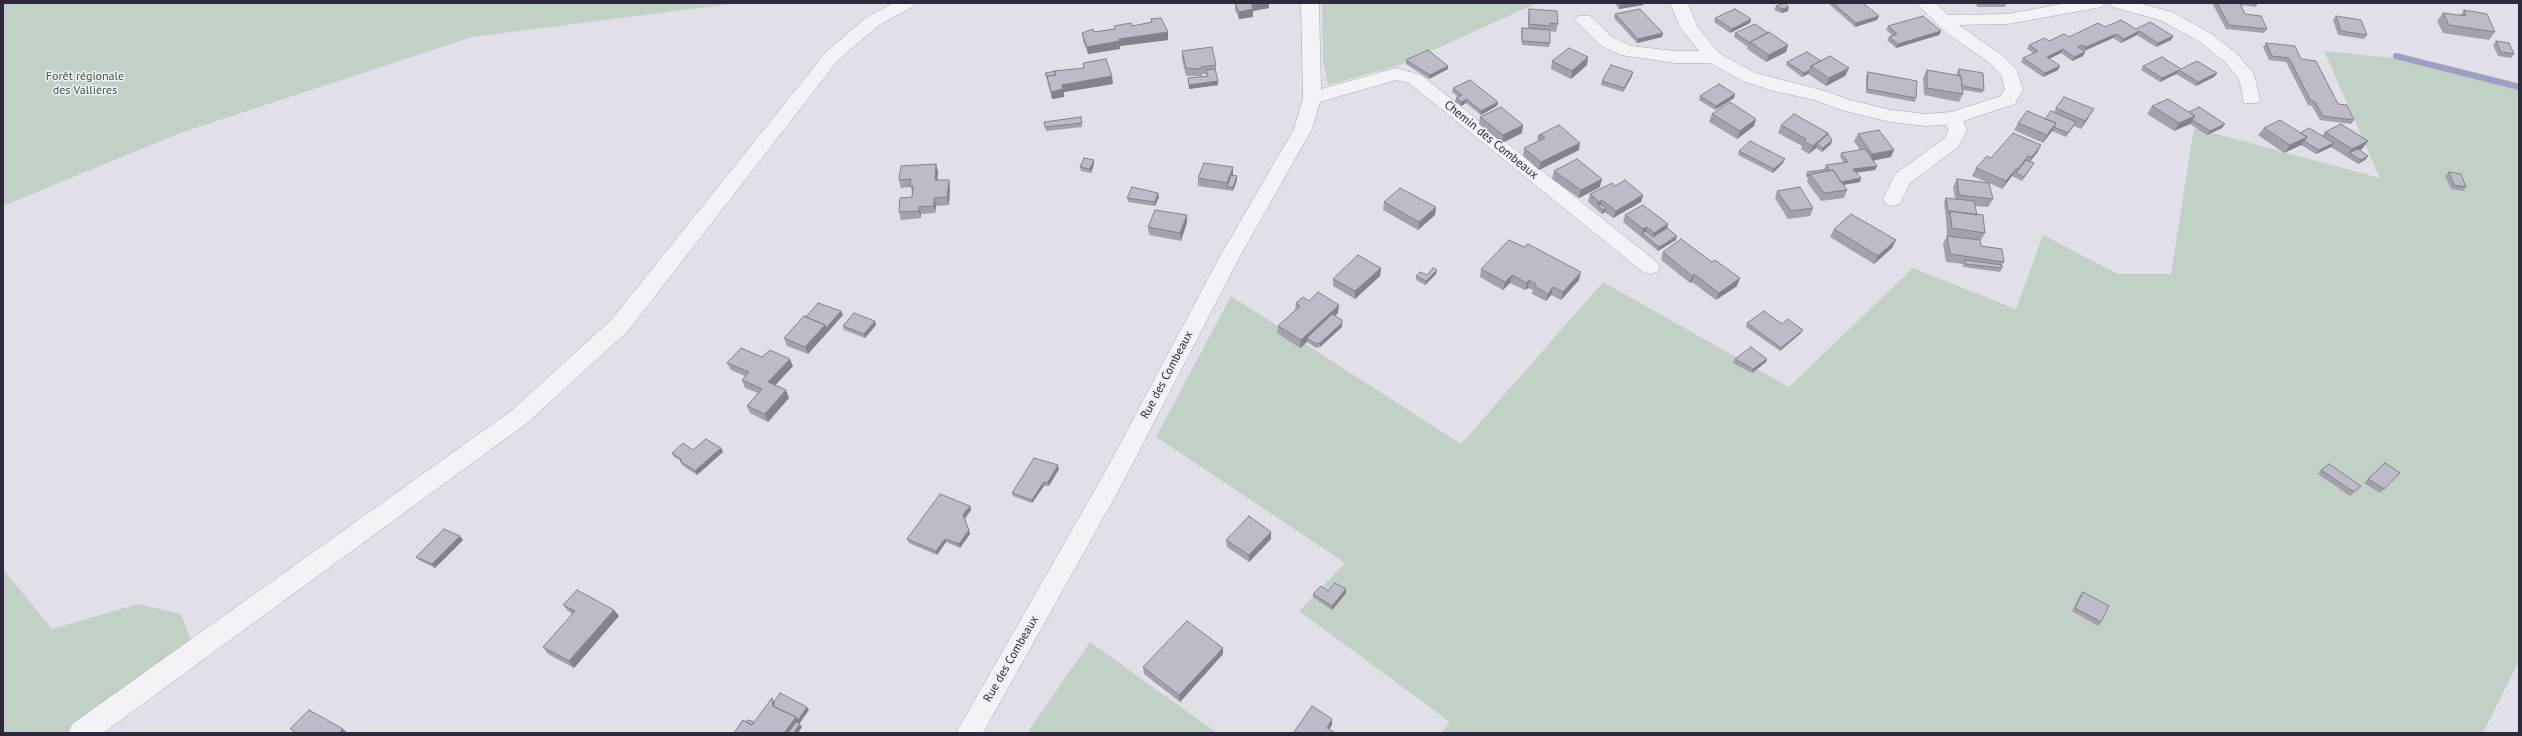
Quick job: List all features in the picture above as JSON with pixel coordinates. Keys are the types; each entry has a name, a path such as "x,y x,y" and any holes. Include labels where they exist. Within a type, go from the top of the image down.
{"street":[{"path":"81,733 519,417 620,325 832,56 873,21 906,3"},
{"name":"Rue des Combeaux","path":"969,733 1113,479 1229,258 1303,129 1312,98 1310,3"},
{"path":"1679,3 1689,27 1713,57 1749,77 1776,86 1818,94 1845,105 1891,116 1926,120 1952,118 2008,100 2014,89 2010,73 1997,60 1943,20 1925,3"},
{"path":"1953,3 1969,19"},
{"path":"1943,20 2008,19 2096,3"},
{"path":"2119,3 2166,9 2206,38 2231,58 2248,78 2251,99"},
{"path":"1584,20 1606,41 1627,51 1676,56 1713,57"},
{"name":"Chemin des Combeaux","path":"1312,98 1396,74 1415,80 1650,267"},
{"path":"1893,199 1902,179 1951,143 1958,130 1952,118"}],"green space":[{"name":"Forêt régionale des Vallières","path":"3,3 738,3 472,37 180,133 3,206"},
{"path":"1322,4 1535,4 1400,65 1328,85 1323,60"},
{"path":"2324,51 2434,62 2519,83 2519,661 2483,733 1442,733 1450,722 1299,611 1345,563 1156,437 1231,296 1461,444 1603,282 1789,387 1913,268 2016,309 2043,235 2118,274 2171,274 2194,128 2380,178"},
{"path":"3,569 52,629 138,604 181,614 192,644 66,733 3,733"},
{"path":"1090,642 1217,733 1027,733"}],"building":[{"path":"1235,3 1251,3 1253,9 1239,12"},
{"path":"1619,3 1631,3 1620,5"},
{"path":"1785,3 1789,7 1782,9 1776,6"},
{"path":"1833,3 1863,3 1879,16 1856,23"},
{"path":"2217,3 2240,3 2245,14 2261,16 2267,29 2229,25"},
{"path":"1529,9 1557,11 1558,24 1550,23 1550,26 1529,24"},
{"path":"1640,9 1663,33 1638,39 1615,14"},
{"path":"1735,9 1751,19 1732,29 1715,18"},
{"path":"2464,10 2487,14 2495,32 2449,25 2443,13 2466,16"},
{"path":"1923,16 1941,31 1898,44 1889,37 1897,34 1888,26"},
{"path":"2336,16 2361,20 2367,35 2341,31"},
{"path":"1161,18 1168,32 1119,39 1119,41 1087,47 1082,33 1093,29 1094,32 1115,29 1114,26 1131,23 1132,26 1152,22 1151,19"},
{"path":"2121,20 2136,29 2150,22 2173,36 2158,43 2139,31 2124,39 2116,34 2086,47 2082,45 2078,47 2085,52 2074,57 2063,49 2047,57 2060,66 2045,73 2023,58 2038,51 2029,45 2045,38 2049,41 2064,34 2069,37 2098,23 2105,27"},
{"path":"1755,24 1768,33 1750,43 1735,33"},
{"path":"1522,28 1550,30 1550,43 1522,41"},
{"path":"1769,32 1788,45 1769,55 1750,42"},
{"path":"2496,41 2509,43 2514,54 2501,52"},
{"path":"2266,43 2295,46 2301,59 2316,61 2338,104 2347,105 2354,120 2323,116 2315,102 2311,101 2289,58 2272,56"},
{"path":"1212,47 1216,65 1201,67 1201,69 1186,68 1182,51"},
{"path":"1569,48 1588,57 1572,71 1552,61"},
{"path":"1428,50 1448,66 1430,75 1406,60"},
{"path":"1807,52 1821,61 1811,66 1810,70 1804,73 1787,62"},
{"path":"1830,56 1849,68 1829,78 1811,66"},
{"path":"2162,57 2181,69 2197,61 2217,73 2198,82 2179,70 2162,78 2143,66"},
{"path":"1106,59 1112,76 1062,85 1063,89 1051,92 1047,76 1056,75 1055,71 1084,68 1083,63"},
{"path":"1611,65 1633,72 1624,88 1602,81"},
{"path":"1215,69 1218,81 1189,85 1188,78 1208,76 1206,70"},
{"path":"1959,69 1983,73 1984,90 1962,86 1961,76 1959,76"},
{"path":"1927,70 1961,76 1963,94 1927,88"},
{"path":"1055,71 1056,75 1047,77 1045,73"},
{"path":"1868,72 1917,81 1916,98 1867,89"},
{"path":"1470,80 1498,102 1481,111 1467,99 1461,102 1456,98 1462,95 1453,88"},
{"path":"1719,84 1735,94 1716,106 1700,96"},
{"path":"2064,97 2094,109 2085,121 2056,108"},
{"path":"2168,99 2195,116 2179,123 2152,106"},
{"path":"1730,102 1756,119 1740,131 1712,114"},
{"path":"1501,107 1523,125 1503,135 1480,117"},
{"path":"2199,107 2225,124 2210,131 2192,120 2195,116 2189,112"},
{"path":"2027,111 2056,123 2047,135 2018,123"},
{"path":"2051,111 2076,122 2068,133 2054,127 2056,123 2045,119"},
{"path":"1794,114 1828,133 1813,146 1804,141 1806,139 1781,125"},
{"path":"1081,117 1082,123 1045,127 1044,122"},
{"path":"2280,120 2307,137 2290,145 2264,128"},
{"path":"2341,124 2368,141 2352,149 2325,132"},
{"path":"1559,125 1580,143 1541,162 1524,148 1545,138 1541,134"},
{"path":"2309,128 2334,143 2319,150 2304,141 2307,137 2300,133"},
{"path":"1879,130 1894,150 1872,154 1858,134"},
{"path":"2013,133 2041,145 2032,157 2028,156 2006,181 1976,168 1987,156 1991,158"},
{"path":"1828,134 1832,140 1823,148 1817,144"},
{"path":"1750,141 1785,159 1774,169 1739,151"},
{"path":"1865,149 1877,166 1853,169 1861,178 1841,182 1833,170 1810,174 1809,176 1807,172 1829,169 1826,165 1848,162 1841,153"},
{"path":"2358,149 2368,156 2361,160 2349,153"},
{"path":"1084,158 1094,160 1090,169 1080,167"},
{"path":"1577,159 1602,179 1581,190 1554,171"},
{"path":"2026,160 2034,163 2024,177 2016,173"},
{"path":"1204,163 1233,167 1227,183 1198,178"},
{"path":"936,164 935,180 949,180 947,197 934,198 934,206 919,207 919,211 899,212 900,198 912,197 913,186 910,186 911,179 899,180 901,166"},
{"path":"1833,170 1847,190 1824,193 1810,174"},
{"path":"2449,172 2461,174 2466,187 2454,185"},
{"path":"1231,175 1237,176 1233,187 1227,187"},
{"path":"1957,179 1989,183 1993,199 1959,195"},
{"path":"1625,180 1643,195 1616,211 1602,200 1599,202 1590,194 1612,183 1615,186"},
{"path":"1132,187 1158,193 1155,202 1127,198"},
{"path":"1800,187 1813,208 1791,211 1777,191"},
{"path":"1400,188 1436,207 1419,222 1384,202"},
{"path":"1946,198 1974,201 1977,215 1950,211 1949,215"},
{"path":"1601,204 1606,208 1603,210 1598,205"},
{"path":"1643,205 1668,224 1654,233 1647,227 1643,229 1625,215"},
{"path":"1155,210 1187,215 1180,233 1148,227"},
{"path":"1950,211 1983,215 1985,233 1952,228"},
{"path":"1851,214 1896,240 1878,256 1834,229"},
{"path":"1667,228 1677,236 1659,247 1642,233 1646,231 1653,237"},
{"path":"1947,236 1980,240 1981,246 2002,249 2004,262 1950,254"},
{"path":"1681,239 1712,262 1715,260 1740,278 1719,293 1694,274 1692,276 1663,252"},
{"path":"1509,240 1524,247 1528,244 1581,272 1563,292 1553,287 1548,294 1534,286 1536,284 1529,280 1527,283 1512,275 1505,282 1481,269"},
{"path":"1358,255 1381,268 1355,291 1333,279"},
{"path":"1965,260 2002,265 2002,268 1965,264"},
{"path":"1433,268 1437,270 1426,281 1416,276 1420,272 1427,275"},
{"path":"1318,292 1339,305 1301,340 1278,326 1300,306 1296,303 1303,297 1309,301"},
{"path":"818,303 841,311 826,328 825,325 806,317"},
{"path":"1764,311 1782,324 1788,319 1803,330 1781,348 1747,323"},
{"path":"854,313 875,321 864,334 843,326"},
{"path":"1332,314 1342,320 1342,323 1320,343 1316,344 1307,338"},
{"path":"804,316 825,325 805,347 784,338"},
{"path":"1751,347 1767,359 1753,369 1735,359"},
{"path":"741,348 762,357 770,350 790,359 768,382 786,390 765,414 747,406 762,389 742,380 749,372 727,363"},
{"path":"706,439 721,448 695,471 680,461 682,460 672,453 683,443 693,450"},
{"path":"1034,458 1058,465 1048,482 1043,483 1032,500 1012,493"},
{"path":"2385,463 2400,473 2384,489 2368,479"},
{"path":"2329,464 2361,486 2354,492 2321,470"},
{"path":"940,494 970,506 963,515 969,530 959,544 945,539 936,551 907,539"},
{"path":"1249,516 1271,532 1249,555 1226,540"},
{"path":"444,529 460,536 432,564 416,557"},
{"path":"1335,583 1346,589 1332,606 1313,594 1321,586 1328,591"},
{"path":"577,590 614,610 569,661 543,647 575,611 563,605"},
{"path":"2083,592 2109,606 2101,622 2075,608"},
{"path":"1187,621 1223,648 1179,695 1143,667"},
{"path":"780,693 807,707 798,720 796,717 774,707 774,702"},
{"path":"772,698 773,706 796,717 784,733 734,733 743,720 752,725"},
{"path":"1312,706 1332,719 1327,728 1335,733 1294,732"},
{"path":"309,710 343,729 339,733 297,733 290,729"},
{"path":"748,720 754,722 752,725 746,722"},
{"path":"796,722 800,724 793,733 788,733"}],"waterway":[{"path":"2396,56 2519,87"}]}
